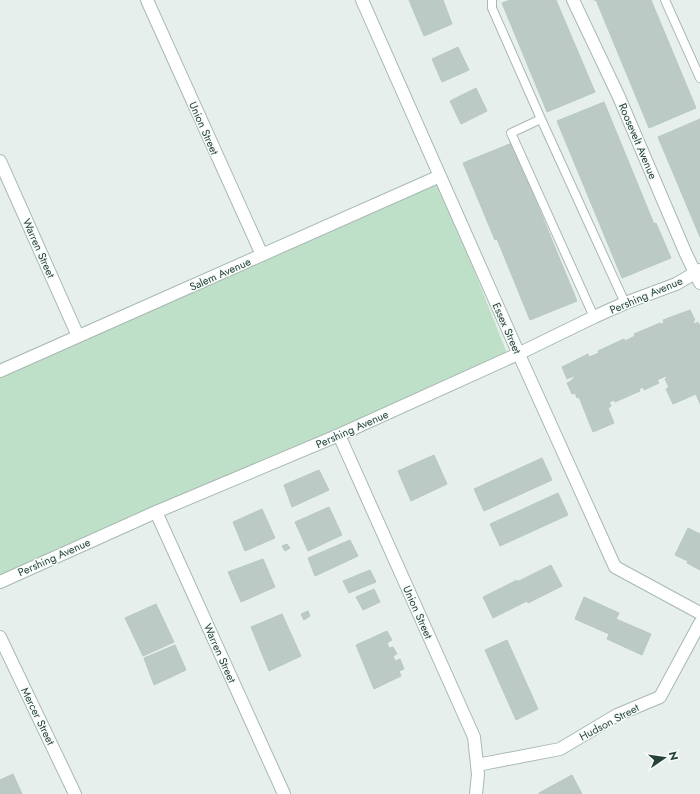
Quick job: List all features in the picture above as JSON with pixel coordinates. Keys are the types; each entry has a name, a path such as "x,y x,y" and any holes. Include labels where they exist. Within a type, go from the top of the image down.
{"street":[{"name":"Union Street","path":"147,0 262,255"},
{"name":"Essex Street","path":"362,0 518,354 615,567 700,613"},
{"name":"Roosevelt Avenue","path":"573,0 619,97 686,254 698,275"},
{"name":"Warren Street","path":"0,160 78,336"},
{"name":"Salem Avenue","path":"0,371 440,176"},
{"name":"Pershing Avenue","path":"0,582 156,512 339,435 518,354 625,303 698,275"},
{"name":"Union Street","path":"339,435 474,737 478,774 476,794"},
{"name":"Warren Street","path":"156,512 284,794"},
{"name":"Hudson Street","path":"477,765 560,749 617,716 660,697 700,623"},
{"name":"Mercer Street","path":"0,637 75,794"}],"lane":[{"path":"492,0 492,8 540,119 625,303"},
{"path":"665,0 700,78"},
{"path":"540,119 511,133 594,317"}],"green space":[{"path":"436,175 509,358 0,583 0,367"}],"building":[{"path":"409,0 443,0 452,24 424,36"},
{"path":"510,0 556,0 595,92 547,112 502,3"},
{"path":"596,0 651,0 696,108 649,128"},
{"path":"458,47 469,70 442,82 432,59"},
{"path":"476,88 487,111 461,124 450,101"},
{"path":"604,102 654,224 656,223 671,258 622,278 557,121"},
{"path":"700,119 700,237 658,137"},
{"path":"512,143 577,301 530,320 497,239 495,240 463,163"},
{"path":"690,310 695,320 693,321 695,324 698,322 700,326 700,404 696,394 673,404 666,389 669,387 665,379 667,378 666,376 657,380 659,383 644,390 643,387 639,389 640,391 615,402 614,400 609,402 611,406 608,408 614,423 593,432 579,397 577,398 575,393 572,394 567,383 576,375 567,379 562,367 588,354 589,357 599,353 598,351 624,339 625,341 635,336 634,334 660,323 664,323 663,320"},
{"path":"434,455 447,484 411,501 398,471"},
{"path":"542,458 552,480 484,511 474,489"},
{"path":"319,470 329,490 292,507 284,485"},
{"path":"558,493 568,515 500,546 490,524"},
{"path":"329,507 342,535 308,551 295,522"},
{"path":"262,509 275,538 245,551 233,522"},
{"path":"688,528 700,534 700,570 687,563 688,561 675,555"},
{"path":"350,540 358,556 315,576 308,558"},
{"path":"287,544 290,548 285,551 282,546"},
{"path":"263,559 275,587 241,602 228,572"},
{"path":"551,565 562,586 493,618 483,597"},
{"path":"370,570 376,582 349,593 343,581"},
{"path":"374,589 380,602 363,610 356,597"},
{"path":"584,597 619,613 616,619 651,634 642,655 607,639 609,634 575,619"},
{"path":"156,604 174,642 143,656 125,618"},
{"path":"308,611 310,616 304,620 301,614"},
{"path":"282,614 301,656 269,671 251,627"},
{"path":"387,631 392,640 387,643 389,648 393,647 397,654 393,656 395,661 400,659 404,669 399,671 401,676 374,689 356,645"},
{"path":"507,640 538,709 516,720 485,650"},
{"path":"175,645 186,670 154,685 144,658"},
{"path":"13,774 22,794 0,794 0,780"},
{"path":"572,775 582,794 539,794 539,793"}]}
